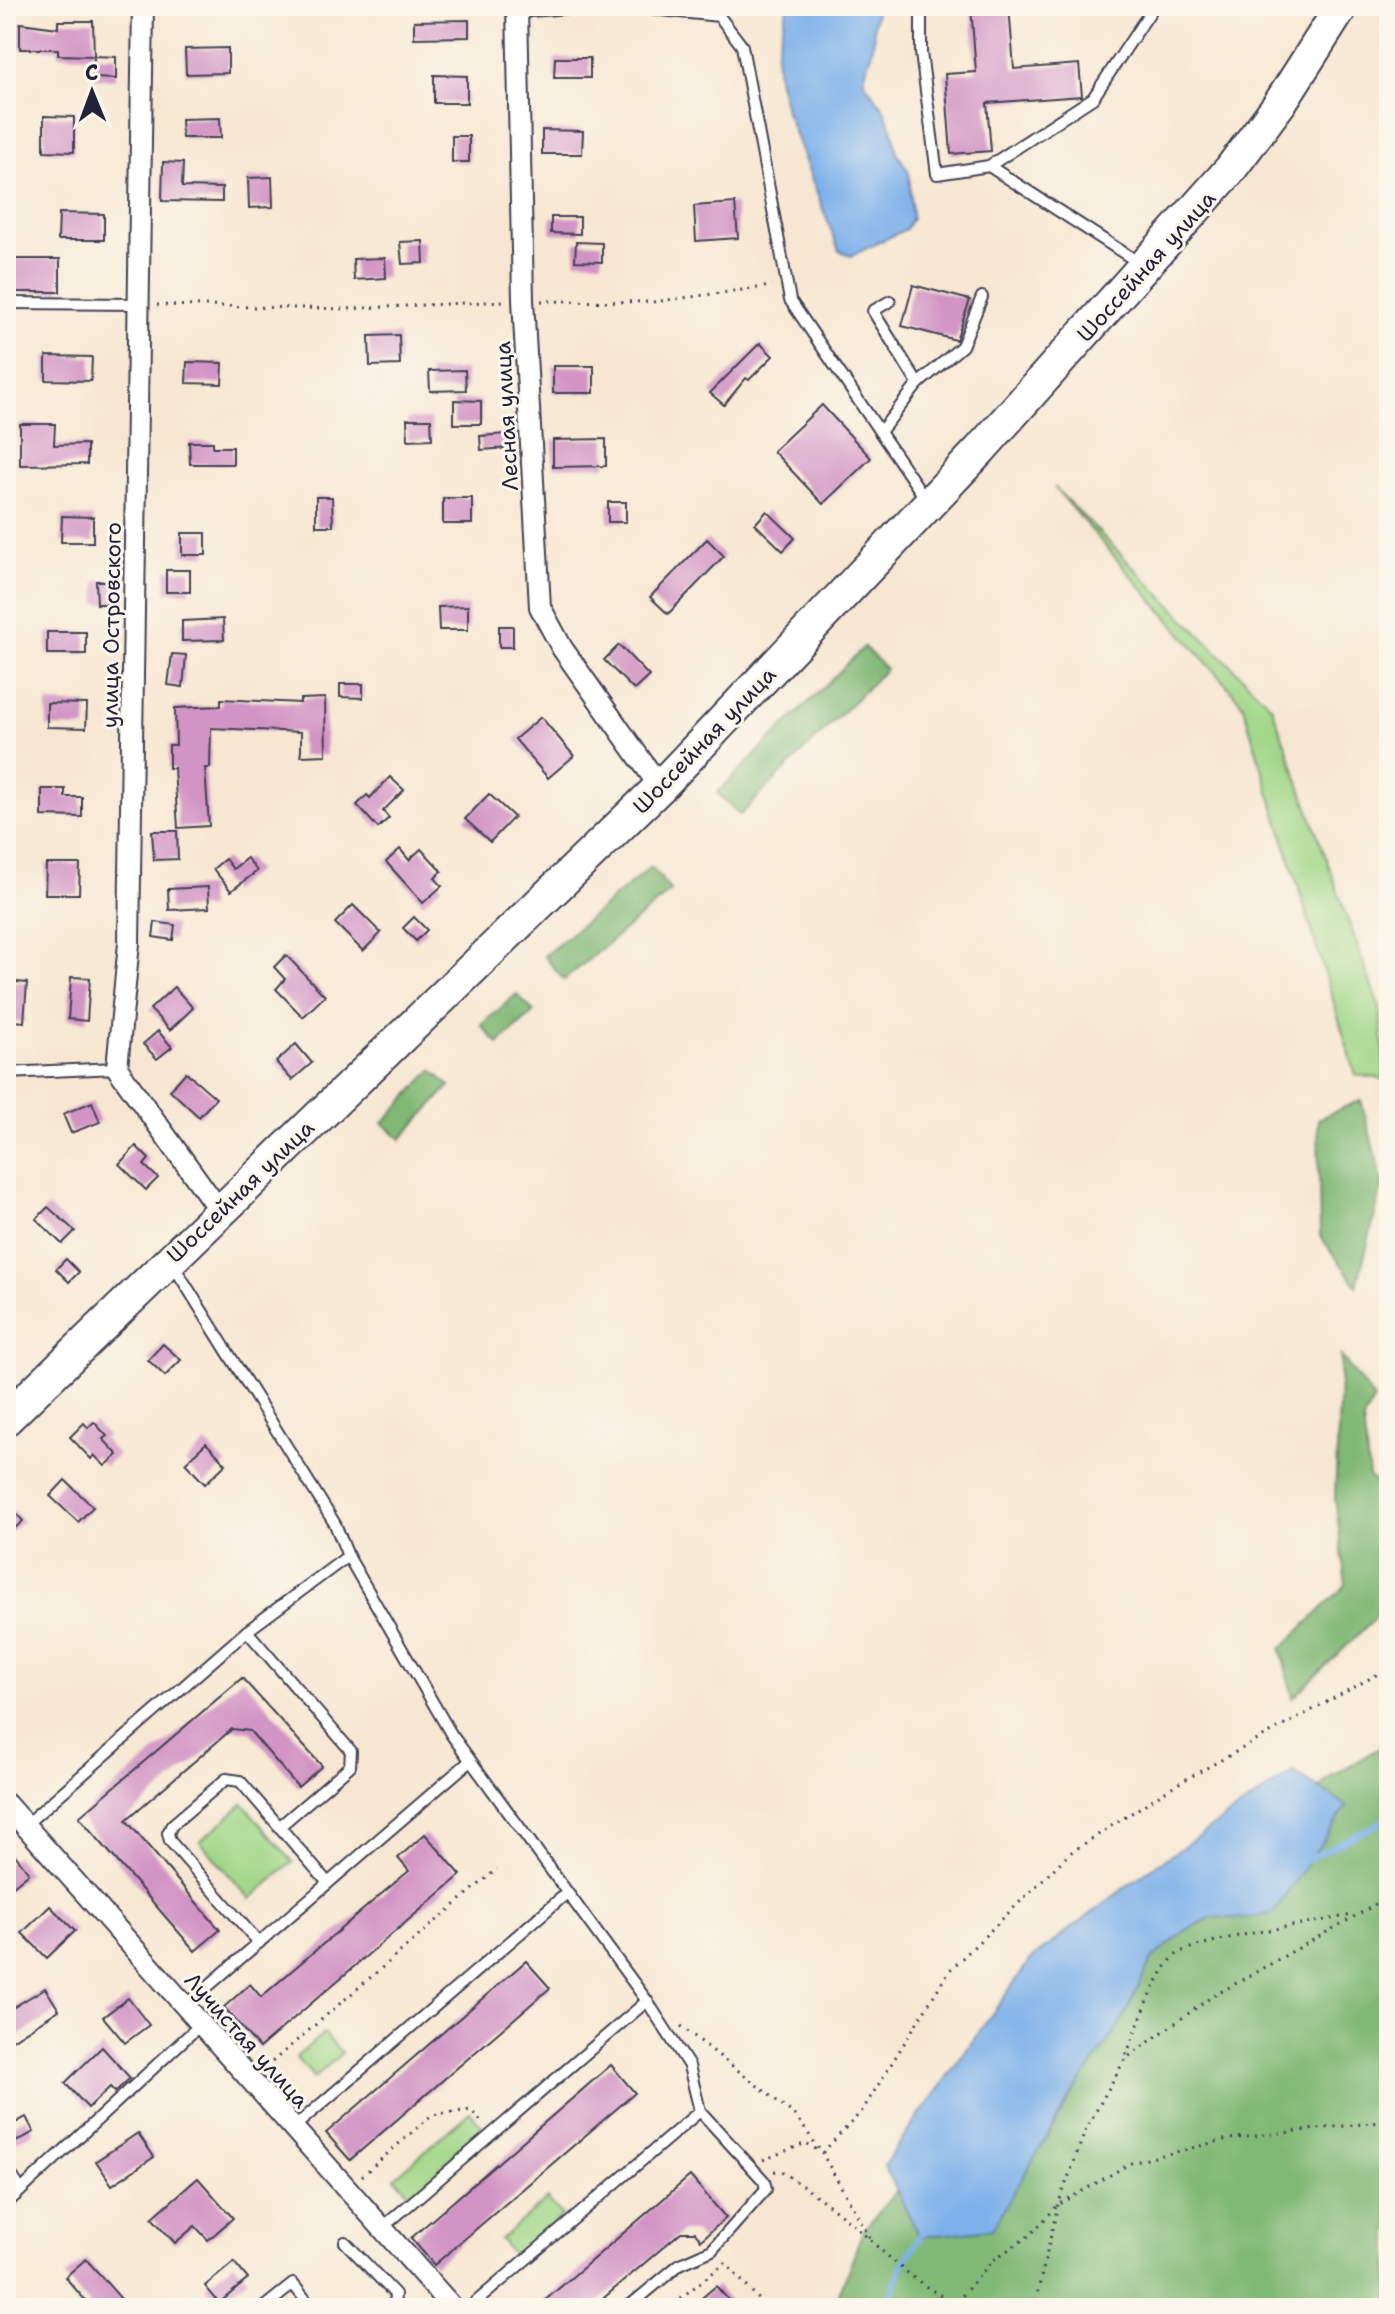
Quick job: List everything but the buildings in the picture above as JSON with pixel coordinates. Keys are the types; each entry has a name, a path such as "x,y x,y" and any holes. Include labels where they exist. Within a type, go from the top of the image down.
{"main road":[{"name":"Шоссейная улица","path":"6,1419 660,787 929,504 1145,268 1246,149 1280,103 1342,6"}],"street":[{"name":"улица Островского","path":"117,1068 129,943 141,304 143,6"},
{"name":"Лесная улица","path":"517,9 523,300 540,607 562,648 660,787"},
{"path":"117,1068 219,1210"},
{"name":"Лучистая улица","path":"6,1804 453,2308"}],"lane":[{"path":"517,9 596,6"},
{"path":"622,6 719,16 742,46 790,300 929,504"},
{"path":"921,6 921,53 937,174 989,166 1093,98 1154,6"},
{"path":"989,166 1145,268"},
{"path":"880,432 918,384 962,346 982,297"},
{"path":"890,301 873,311 918,384"},
{"path":"6,303 141,304"},
{"path":"6,1073 117,1068"},
{"path":"170,1259 335,1524 348,1556 451,1734 647,2001 689,2066 700,2111 764,2181 766,2189 762,2198 712,2250 680,2264 627,2308"},
{"path":"25,1825 247,1631 348,1556"},
{"path":"247,1631 351,1751 353,1759 350,1766 279,1827"},
{"path":"185,2006 470,1761"},
{"path":"259,1943 170,1841 168,1833 172,1825 226,1779 232,1778 240,1781 328,1883"},
{"path":"293,2128 567,1893"},
{"path":"382,2228 647,2001"},
{"path":"6,2204 201,2024"},
{"path":"469,2308 700,2111"},
{"path":"6,2167 21,2190"},
{"path":"345,2242 395,2294 394,2308"},
{"path":"263,2308 293,2284 312,2308"}],"path":[{"path":"141,304 345,309 523,300 653,302 774,286 790,300"},
{"path":"822,2153 862,2111 949,1971 1070,1853 1170,1788 1389,1668"},
{"path":"251,2081 497,1869"},
{"path":"1125,2059 1210,1998 1389,1897"},
{"path":"1034,2308 1058,2205 1086,2129 1125,2059 1158,1983 1177,1954 1226,1939 1355,1915"},
{"path":"681,2026 795,2115 822,2153 873,2243"},
{"path":"347,2189 437,2112 470,2110 492,2133"},
{"path":"957,2306 992,2261 1030,2235 1058,2205 1131,2163 1228,2139 1389,2121"},
{"path":"750,2167 806,2143 822,2153"},
{"path":"750,2167 783,2172 901,2268 957,2306 972,2308"},
{"path":"668,2308 725,2263 767,2308"}],"green space":[{"path":"1054,487 1272,707 1380,1009 1385,1079 1356,1075 1242,703"},
{"path":"864,647 886,669 740,815 717,793"},
{"path":"651,867 671,891 564,980 544,956"},
{"path":"517,994 534,1012 498,1044 481,1025"},
{"path":"432,1070 450,1086 401,1139 383,1123"},
{"path":"1361,1100 1383,1183 1357,1286 1320,1236 1318,1119"},
{"path":"1341,1356 1374,1399 1363,1420 1369,1477 1389,1496 1389,1564 1375,1618 1293,1698 1281,1649 1346,1585 1335,1498"},
{"path":"1389,1742 1389,2308 834,2308 863,2230 987,2085 1332,1776"},
{"path":"243,1804 293,1862 250,1899 200,1841"},
{"path":"324,2033 342,2053 314,2078 296,2057"},
{"path":"470,2112 485,2130 411,2195 395,2177"},
{"path":"547,2199 562,2216 515,2257 500,2239"}],"water":[{"path":"788,6 878,6 864,82 882,106 892,128 897,153 909,172 912,218 906,229 851,256 839,251 786,111 776,53"},
{"path":"1293,1772 1347,1806 1273,1913 1248,1919 1212,1917 1185,1931 1152,1959 1120,2024 1073,2093 992,2229 920,2237 884,2165 1032,1958 1143,1874"}],"waterway":[{"path":"1303,1862 1389,1818"},
{"path":"886,2308 901,2268 924,2230"}]}
